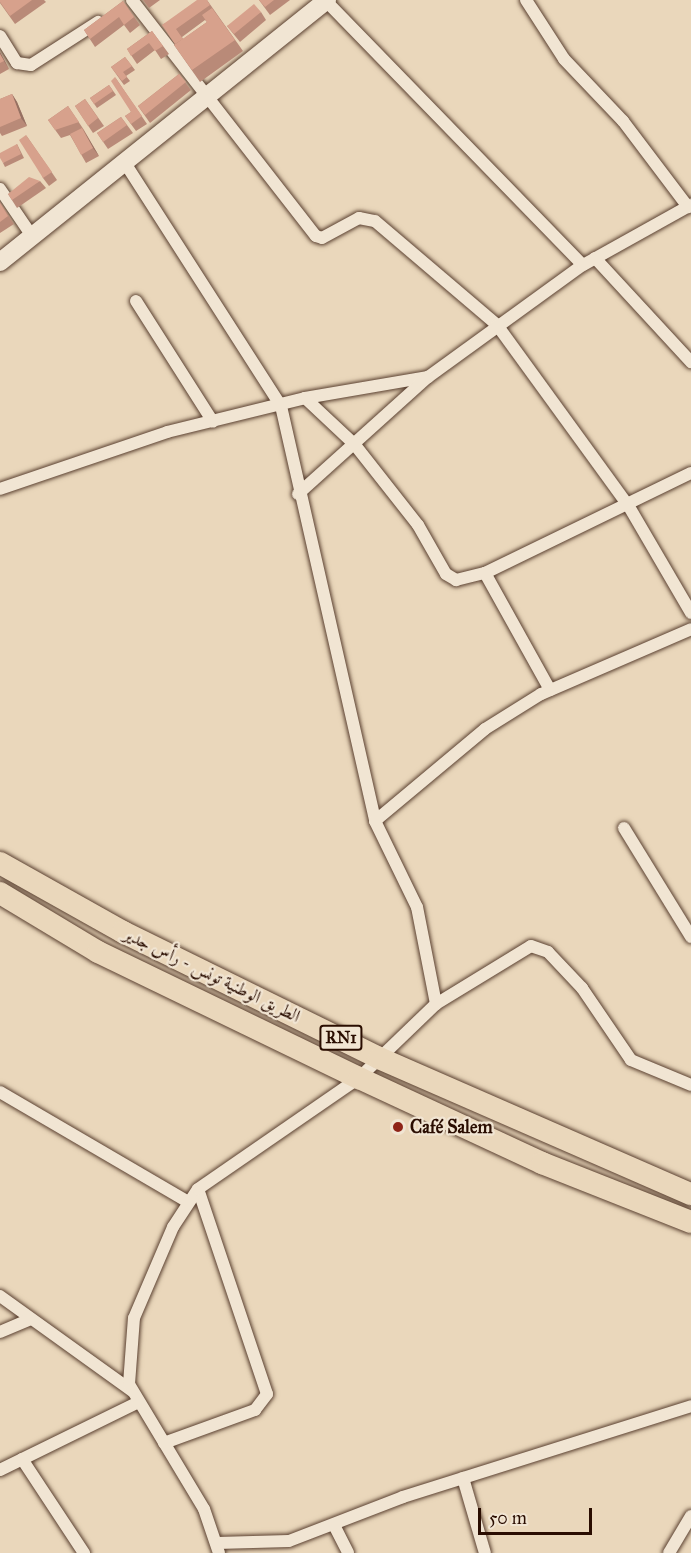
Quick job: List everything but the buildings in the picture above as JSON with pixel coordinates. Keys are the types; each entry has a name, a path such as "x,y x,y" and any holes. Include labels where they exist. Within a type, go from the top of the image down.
{"highway":[{"name":"الطريق الوطنية تونس - رأس جدير","path":"0,863 123,932 379,1058 691,1194"},
{"name":"الطريق الوطنية تونس - رأس جدير","path":"0,893 98,952 359,1078 542,1162 691,1222"}],"street":[{"path":"0,262 327,0 583,265"},
{"path":"298,494 356,445 428,377 497,325 583,265 689,206 623,121 564,59 526,0"},
{"path":"0,36 17,63 31,65 124,5 204,98 316,236 322,238 359,218 375,221 497,325 628,506 691,613"},
{"path":"125,163 281,406 298,494 375,822 417,907 436,1004"},
{"path":"0,189 32,236"},
{"path":"595,258 691,362"},
{"path":"136,301 213,422"},
{"path":"0,489 213,422 305,398 428,377"},
{"path":"305,398 356,445 418,525 446,574 456,580 485,573 628,506 691,473"},
{"path":"485,573 550,690"},
{"path":"375,822 485,729 550,690 691,628"},
{"path":"624,828 691,937"},
{"path":"691,1085 631,1060 589,995 537,947 524,948 436,1004 359,1078 198,1189 188,1202 134,1318 128,1342 132,1391 137,1404 164,1443 218,1548 279,1543 463,1478 691,1406"},
{"path":"0,1092 188,1202"},
{"path":"164,1443 255,1410 267,1395 198,1189"},
{"path":"0,1296 132,1391"},
{"path":"0,1332 30,1319"},
{"path":"0,1470 137,1404"},
{"path":"22,1460 84,1553"},
{"path":"463,1478 485,1553"},
{"path":"669,1553 691,1516"},
{"path":"334,1525 348,1553"}],"place":[{"name":"Café Salem","path":"398,1127"}]}
